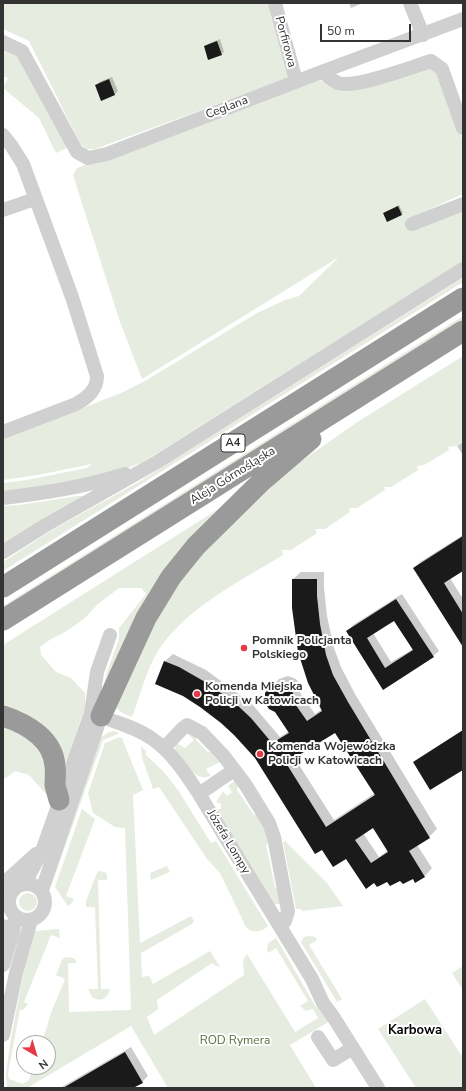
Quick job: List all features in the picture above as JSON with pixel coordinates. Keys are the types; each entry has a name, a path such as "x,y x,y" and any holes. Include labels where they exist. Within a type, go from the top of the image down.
{"highway":[{"name":"A4","path":"3,587 463,298"},
{"name":"Aleja Górnośląska","path":"3,620 463,331"},
{"path":"96,715 146,618 171,577 196,546 262,480 368,391"},
{"path":"3,716 28,727 45,741 51,750 55,762 55,785 59,800"}],"street":[{"name":"Porfirowa","path":"275,3 296,81"},
{"path":"410,3 423,35"},
{"name":"Ceglana","path":"3,42 22,51 76,152 88,158 107,154 296,81 463,19"},
{"path":"324,71 327,77 339,83 359,83 431,61 442,69 463,128"},
{"path":"3,135 11,144 23,164 34,199 72,297 97,376 97,384 84,399 76,404 3,432"},
{"path":"3,210 34,199"},
{"path":"412,224 463,204"},
{"path":"3,552 46,525 157,462 463,268"},
{"path":"3,498 90,484 134,471 157,462"},
{"path":"42,890 96,715 97,672 110,635"},
{"path":"25,883 42,852 59,800 96,715"},
{"name":"Józefa Lompy","path":"96,715 144,733 164,748 182,769 199,794 312,979 324,1003 378,1088"},
{"path":"164,748 187,725 202,733 223,754 269,823 274,837 288,911 285,921 280,927"},
{"path":"199,794 234,770"},
{"path":"3,884 33,856 42,852"},
{"path":"3,965 14,932 15,916 9,906 11,894 19,885 25,883 35,885 42,890 46,904 44,910 36,918 25,920 15,916"},
{"path":"3,1035 16,973 31,920"},
{"path":"3,926 9,944"},
{"path":"318,1037 333,1060 353,1048"}],"green space":[{"path":"3,3 268,3 288,78 95,149 86,149 80,143 29,41 3,29"},
{"path":"3,45 21,58 69,147 56,153 39,118 3,88 8,78 3,76"},
{"path":"427,67 439,71 463,142 463,194 406,220 410,229 463,208 463,261 141,463 108,475 3,492 3,483 27,480 87,468 92,464 38,475 3,480 3,439 121,393 145,381 257,313 285,300 299,296 339,257 142,379 120,322 73,175 77,168 320,80 331,88 349,91"},
{"path":"463,278 463,282 3,571 3,562 54,529 137,483"},
{"path":"463,316 463,321 3,610 3,606"},
{"path":"463,356 463,441 456,446 448,447 449,450 424,465 417,466 418,470 391,487 384,487 385,490 357,508 349,508 350,512 325,529 315,529 317,533 291,550 282,550 283,555 232,585 200,607 171,634 159,649 147,673 132,717 119,711 115,703 116,693 184,571 290,469 359,421"},
{"path":"83,496 3,544 3,506 20,505"},
{"path":"220,508 99,705 107,672 119,639 119,628 146,594 141,588 119,588 98,604 84,619 40,647 41,655 56,672 71,678 85,693 85,708 62,774 3,709 3,645"},
{"path":"3,724 20,730 44,751 47,795 29,775 15,771 3,780"},
{"path":"114,731 118,732 118,734 103,740 52,883 50,880 99,739 107,733"},
{"path":"187,733 196,735 196,740 208,752 214,752 222,761 206,769 211,776 205,777 195,774 176,752 176,743 185,748 194,740"},
{"name":"ROD Rymera","path":"120,737 123,739 143,790 133,795 140,943 191,916 194,921 192,924 141,953 142,977 149,976 153,984 210,951 220,967 212,963 157,1000 158,1009 147,1017 154,1035 244,975 243,960 247,954 295,1032 318,1018 313,1009 306,1011 300,1006 308,1001 276,948 268,953 268,943 276,938 316,1007 330,1021 290,1045 316,1088 168,1088 131,1026 56,1071 56,1035 44,1035 51,1013 65,979 56,975 62,960 65,957 74,958 77,963 68,963 69,1012 131,1010 125,828 115,827 93,813 88,793 105,743"},
{"path":"141,746 147,752 145,754 163,771 178,790 211,843 216,841 268,926 266,928 260,931 251,931 246,927 220,873 207,859 159,787 153,789 142,758"},
{"path":"233,782 239,783 237,790 254,815 259,815 270,841 266,845 275,887 281,890 280,904 274,904 216,809 221,809 221,804 216,802 223,791 227,796 232,792 228,786"},
{"path":"82,809 95,819 66,896 74,899 68,906 55,887"},
{"path":"285,841 327,883 343,906 302,911 301,909 296,909 283,842"},
{"path":"167,866 170,872 151,880 150,873"},
{"path":"99,871 107,874 107,880 98,880 101,989 110,989 108,995 104,999 98,1000 92,997 88,989 98,989 95,907 86,907 86,901"},
{"path":"28,893 34,896 37,902 34,908 28,911 22,908 19,902 22,896"},
{"path":"59,929 60,938 51,935 24,1002 28,1004 23,1010 20,1010 8,1073 9,1079 23,1084 29,1080 31,1075 49,1075 27,1088 7,1088 6,1073 10,1044 23,975 35,931"},
{"path":"304,937 315,937 317,940 309,945 342,999 337,1002 301,942"},
{"path":"463,966 463,990 452,973"},
{"path":"425,999 463,1058 463,1088 416,1088 378,1029"}],"building":[{"path":"217,41 222,55 208,60 204,46"},
{"path":"109,79 115,95 101,101 95,85"},
{"path":"398,206 402,215 387,222 383,213"},
{"path":"463,536 463,571 444,583 463,614 463,647 413,568"},
{"path":"292,579 317,579 320,624 326,655 333,675 430,838 409,851 425,877 415,883 413,879 403,884 400,881 390,886 387,882 377,887 374,883 366,889 346,859 333,867 322,850 315,854 255,758 234,735 221,723 183,696 155,684 164,661 179,667 207,683 236,704 251,718 272,743 289,733 275,712 269,709 265,703 265,693 271,686 280,683 288,687 293,693 293,701 307,721 322,711 308,683 298,652 292,608","holes":["335,733 375,795 326,827 286,763","373,828 388,852 371,863 355,840"]},
{"path":"396,599 434,657 383,690 346,631","holes":["394,621 413,650 385,668 367,638"]},
{"path":"463,730 463,770 430,790 413,762"},
{"path":"125,1052 143,1083 133,1088 63,1088"}],"place":[{"name":"Pomnik Policjanta Polskiego","path":"244,648"},
{"name":"Komenda Miejska Policji w Katowicach","path":"197,694"},
{"name":"Komenda Wojewódzka Policji w Katowicach","path":"260,754"}],"district":[{"name":"Karbowa","path":"415,1031"}]}
